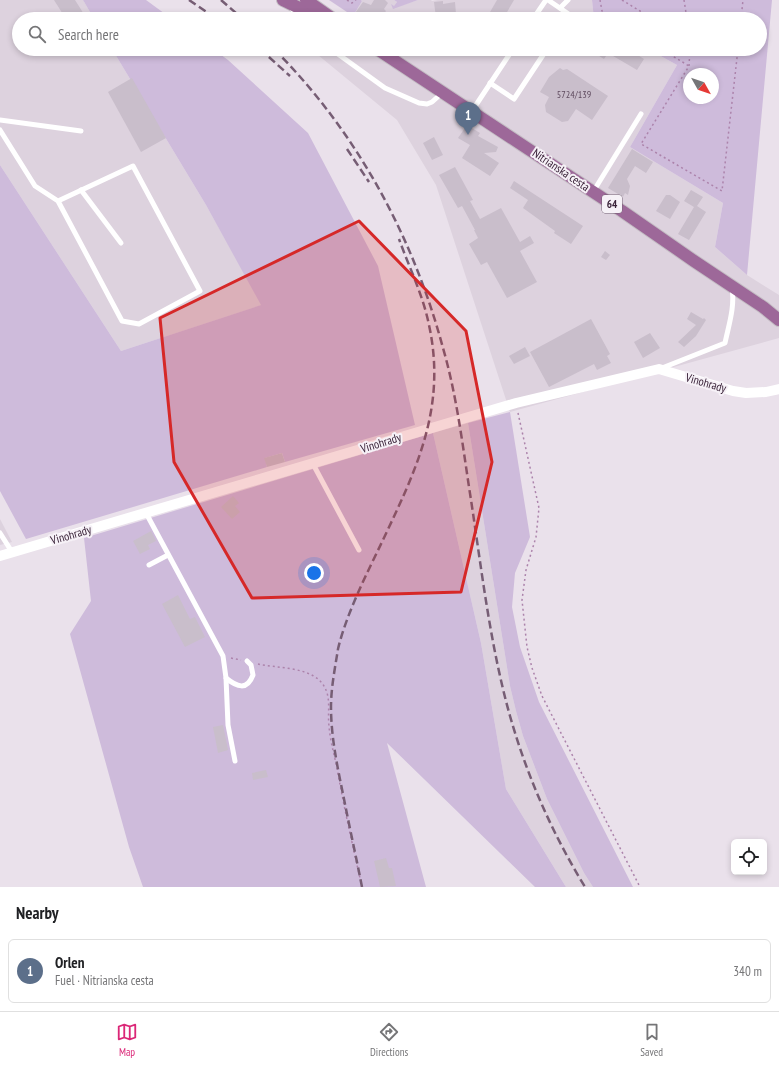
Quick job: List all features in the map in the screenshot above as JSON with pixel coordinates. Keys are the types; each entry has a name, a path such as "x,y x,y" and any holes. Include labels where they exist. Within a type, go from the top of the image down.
{"main road":[{"path":"306,0 323,12"},
{"path":"286,1 308,12"},
{"name":"Nitrianska cesta","path":"388,56 732,286 763,306 779,314"},
{"name":"Nitrianska cesta","path":"763,306 779,320"}],"street":[{"name":"Vinohrady","path":"0,556 516,404 659,369 733,391 746,393 766,392 779,389"},
{"path":"766,392 779,382"}],"lane":[{"path":"538,12 547,0 566,12"},
{"path":"560,8 568,0"},
{"path":"286,1 293,12"},
{"path":"341,56 385,88 419,103 427,104 432,102 443,92"},
{"path":"472,111 508,56"},
{"path":"490,83 514,99 543,56"},
{"path":"593,192 641,114"},
{"path":"0,120 81,131"},
{"path":"0,130 35,186 58,201 122,321 139,324 200,291 133,166 58,201"},
{"path":"81,190 121,243"},
{"path":"659,369 725,343 732,315 732,286"},
{"path":"313,464 359,550"},
{"path":"146,513 223,656 226,678 228,724 235,761"},
{"path":"0,533 12,552"},
{"path":"149,565 168,555"},
{"path":"226,678 236,686 249,683 253,675 251,665 247,661"}],"path":[{"path":"347,0 352,3 356,0"},
{"path":"600,0 604,12"},
{"path":"622,0 642,12"},
{"path":"684,0 686,12"},
{"path":"742,12 743,0"},
{"path":"673,56 689,66"},
{"path":"690,56 689,66 641,144 722,191 737,56"},
{"path":"516,404 540,508 536,537 526,570 522,600 527,647 532,668 542,696 640,887"},
{"path":"223,656 271,667 302,671 316,678 326,689 329,700 329,726 343,803 362,887"}],"highlighted area":[{"path":"359,221 466,331 492,462 461,592 252,598 174,462 160,318"}],"shaded area":[{"path":"0,0 83,0 90,12 12,12 12,56 116,56 206,205 262,305 121,351 0,165"},
{"path":"83,0 146,0 162,12 90,12"},
{"path":"329,0 362,1 355,12 347,12"},
{"path":"361,0 394,0 397,2 393,8 418,0 592,0 593,12 355,12 362,1"},
{"path":"394,0 418,0 393,9 391,4 394,6 397,2"},
{"path":"592,0 772,0 767,55 767,12 593,12"},
{"path":"116,56 223,56 308,133 378,266 415,425 285,462 282,453 265,458 267,467 26,539 0,491 0,165 121,351 261,305 206,205"},
{"path":"319,56 661,56 677,65 630,147 723,203 715,247 747,275 779,295 779,338 510,412 436,185 397,120"},
{"path":"661,56 767,56 747,275 715,247 723,203 630,147 677,65"},
{"path":"510,412 530,537 515,573 512,607 520,647 539,702 633,887 593,887 584,873 547,799 523,736 516,711 510,686 468,423"},
{"path":"468,423 510,686 516,711 523,736 547,799 584,873 593,887 566,887 506,789 481,643 433,433"},
{"path":"433,433 481,643 506,789 566,887 535,887 387,743 426,887 143,887 129,847 70,634 91,601 84,538"},
{"path":"0,519 12,542 0,545"}],"building":[{"path":"54,0 75,0 83,12 62,12"},
{"path":"374,0 385,0 388,3 384,9 385,12 356,12 363,2 371,5"},
{"path":"497,0 514,0 507,12 490,12"},
{"path":"443,1 443,4 455,2 456,12 435,12 434,2"},
{"path":"599,56 606,56 604,59"},
{"path":"613,56 639,56 644,59 637,70"},
{"path":"560,68 563,70 567,69 608,96 592,120 576,109 568,121 562,122 546,112 545,105 549,97 540,92 549,77"},
{"path":"132,78 166,138 141,152 108,92"},
{"path":"467,125 480,133 478,136 498,147 496,152 484,153 499,163 490,176 462,158 470,145 458,138"},
{"path":"434,137 443,155 432,160 423,143"},
{"path":"632,149 653,162 646,173 635,166 627,179 630,186 628,195 625,193 623,197 608,188"},
{"path":"455,167 473,200 470,201 480,219 501,208 520,242 530,236 534,243 520,251 537,282 507,298 487,262 481,265 469,244 478,238 475,230 462,206 458,208 439,175"},
{"path":"514,181 583,226 571,244 554,233 555,231 523,208 528,200 510,188"},
{"path":"691,190 703,197 697,206 706,212 689,240 678,234 694,207 684,201"},
{"path":"666,195 670,195 680,202 670,219 656,211"},
{"path":"605,251 610,255 606,260 601,257"},
{"path":"691,312 706,320 696,336 684,347 678,342 696,325 687,319"},
{"path":"591,319 610,354 607,356 611,363 597,370 594,364 549,387 530,352"},
{"path":"650,333 660,348 643,358 634,342"},
{"path":"525,347 530,356 514,364 509,356"},
{"path":"282,453 285,462 267,467 264,458"},
{"path":"233,496 239,503 235,506 240,512 232,519 221,507"},
{"path":"151,531 156,541 148,545 150,549 140,554 133,541"},
{"path":"178,595 190,619 195,617 205,637 185,647 162,604"},
{"path":"223,725 228,750 218,753 213,727"},
{"path":"266,770 268,777 253,780 252,773"},
{"path":"386,858 389,868 392,868 396,886 380,887 374,861"}],"railway":[{"path":"189,0 207,12"},
{"path":"221,0 235,12"},
{"path":"268,56 290,76"},
{"path":"281,56 304,81 356,150 378,187 398,226 430,306 452,382 491,631 496,659 510,716 532,782 551,825 585,887"},
{"path":"347,149 369,182"},
{"path":"362,887 333,740 331,718 333,678 338,649 351,609 417,464 431,411 434,384 434,355 429,325 420,292 399,239"}],"place":[{"name":"Orlen","path":"468,135"}]}
